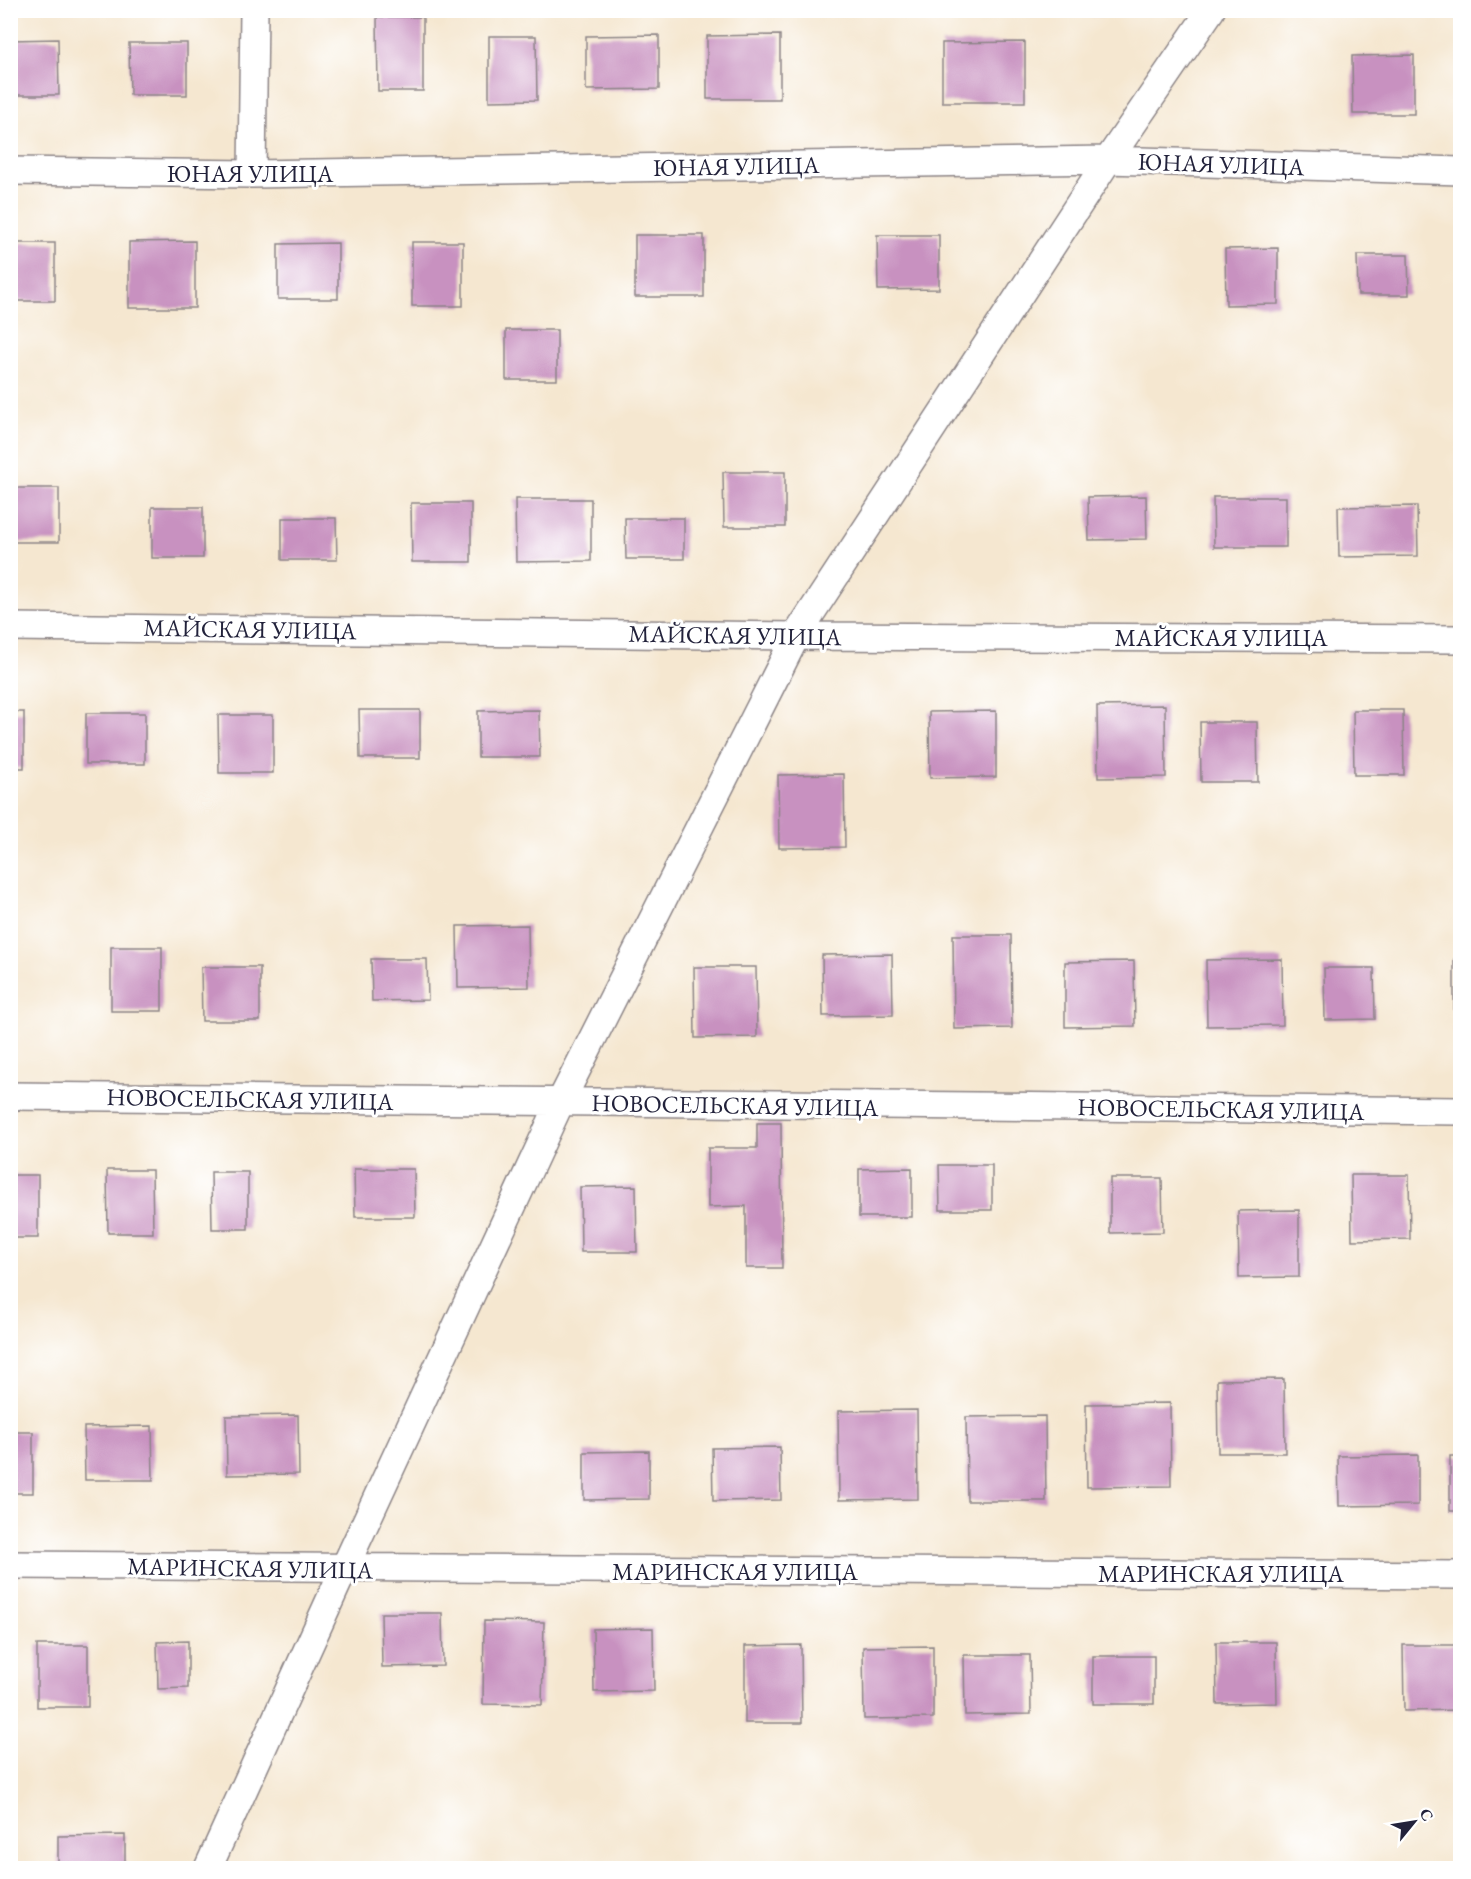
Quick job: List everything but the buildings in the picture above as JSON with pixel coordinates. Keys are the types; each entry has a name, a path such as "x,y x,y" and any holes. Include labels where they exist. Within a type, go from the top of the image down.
{"street":[{"path":"252,174 254,10"},
{"path":"208,1869 560,1103 796,636 1108,160 1211,10"},
{"name":"ЮНАЯ УЛИЦА","path":"10,171 252,174 1108,160 1461,171"},
{"name":"МАЙСКАЯ УЛИЦА","path":"10,627 796,636 1461,639"},
{"name":"НОВОСЕЛЬСКАЯ УЛИЦА","path":"10,1096 1461,1112"},
{"name":"МАРИНСКАЯ УЛИЦА","path":"10,1565 1461,1575"}]}
